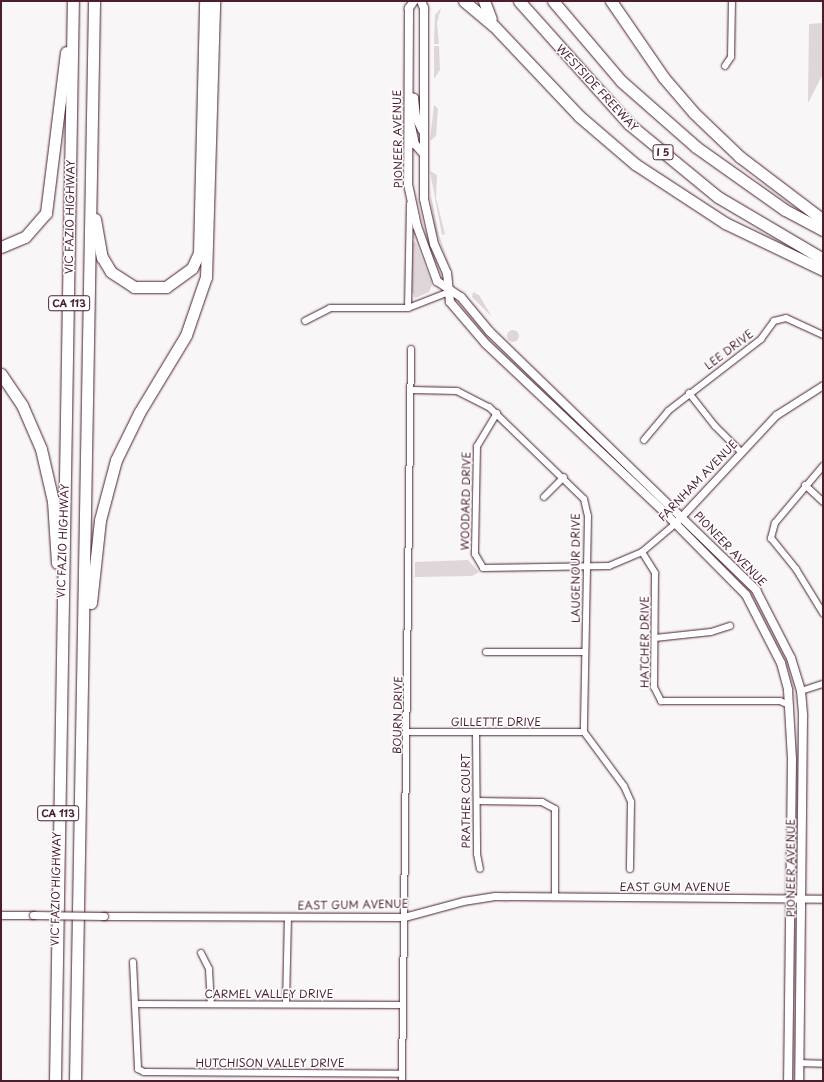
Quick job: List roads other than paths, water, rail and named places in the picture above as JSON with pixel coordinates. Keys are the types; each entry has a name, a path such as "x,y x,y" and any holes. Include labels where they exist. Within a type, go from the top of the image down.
{"highway":[{"path":"90,170 98,246 111,272 122,282 150,289 180,279 192,268 201,239 205,1"},
{"path":"84,655 100,520 110,480 132,426 186,335 206,277 214,1"},
{"path":"464,1 494,24 579,116 636,164 725,223 823,270"},
{"path":"484,1 494,24"},
{"name":"WESTSIDE FREEWAY","path":"519,1 528,13 629,124 718,197 823,259"},
{"name":"WESTSIDE FREEWAY","path":"553,1 620,80 696,148 785,210 823,230"},
{"path":"611,1 664,78 694,113 740,157 823,220"},
{"path":"1,247 33,231 49,203 73,6"},
{"name":"VIC FAZIO HIGHWAY","path":"55,1081 54,1031 61,595 73,6"},
{"name":"VIC FAZIO HIGHWAY","path":"75,1081 84,655 90,170 94,6"},
{"path":"1,374 33,427 47,471 61,595"},
{"path":"48,1081 54,1031"},
{"path":"77,1037 82,1081"}],"main road":[{"name":"PIONEER AVENUE","path":"414,1 409,8 408,119 410,200 437,281 449,292 461,297 490,332 682,515 756,590 780,630 801,691 802,899 799,1081"},
{"name":"PIONEER AVENUE","path":"421,1 424,8 422,152 426,215 449,292 450,302 466,324 675,524 746,596 757,612 781,664 789,705 792,759 788,1081"},
{"path":"409,96 414,98 416,117 423,131"},
{"path":"408,119 414,127 415,144 422,152"},
{"path":"499,356 508,358 544,392 552,390"}],"street":[{"path":"725,66 731,57 732,1"},
{"path":"408,308 410,200"},
{"path":"305,321 330,308 408,308 449,292"},
{"name":"LEE DRIVE","path":"689,393 761,339 780,319 792,320 823,335"},
{"name":"BOURN DRIVE","path":"402,1078 402,1005 408,732 412,390 411,349"},
{"name":"FARNHAM AVENUE","path":"483,568 587,568 617,564 642,552 675,524 741,452 785,408 823,385"},
{"name":"LAUGENOUR DRIVE","path":"412,390 457,391 498,414 564,477 586,504 587,568 584,732"},
{"path":"644,440 668,411 689,393 715,426 741,452"},
{"name":"WOODARD DRIVE","path":"483,568 474,554 477,446 498,414"},
{"path":"823,466 805,485 775,523 771,538 796,569 823,613"},
{"path":"544,497 564,477"},
{"path":"805,485 823,502"},
{"name":"HATCHER DRIVE","path":"642,552 655,573 654,687 661,701 678,704 780,701 789,705"},
{"path":"654,638 711,632 730,626"},
{"path":"486,652 585,652"},
{"path":"801,691 823,684"},
{"name":"GILLETTE DRIVE","path":"408,732 584,732"},
{"name":"PRATHER COURT","path":"476,732 480,869"},
{"path":"584,732 624,786 631,802 630,869"},
{"path":"477,801 542,802 556,809 555,896"},
{"name":"EAST GUM AVENUE","path":"1,915 404,917 482,897 555,896 823,899"},
{"path":"286,1004 288,917"},
{"path":"201,953 209,970 211,1003"},
{"path":"134,962 136,1004"},
{"name":"CARMEL VALLEY DRIVE","path":"136,1004 211,1003 402,1005"},
{"name":"HUTCHISON VALLEY DRIVE","path":"136,1004 138,1069 144,1072 402,1078"},
{"path":"799,1063 823,1064"}]}
